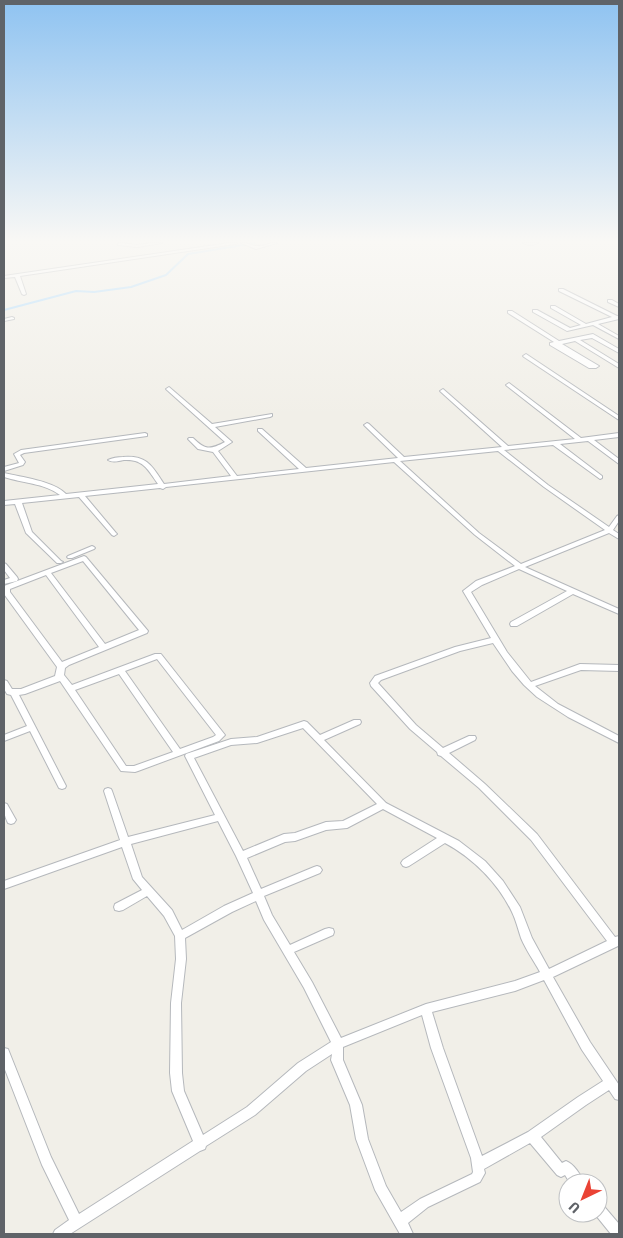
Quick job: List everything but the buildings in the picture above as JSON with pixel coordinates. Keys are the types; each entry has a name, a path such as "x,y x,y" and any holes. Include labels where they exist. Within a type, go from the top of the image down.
{"street":[{"path":"583,301 618,318"},
{"path":"610,301 619,306"},
{"path":"553,307 586,326"},
{"path":"535,311 566,329 618,318"},
{"path":"510,312 558,343 596,366 591,367 552,344 558,343 575,339 593,336 619,351"},
{"path":"4,320 12,318"},
{"path":"594,324 619,338"},
{"path":"575,339 619,366"},
{"path":"526,356 619,418"},
{"path":"509,385 579,439"},
{"path":"169,389 229,443 215,450 200,448 191,439"},
{"path":"443,390 508,448"},
{"path":"211,426 270,415"},
{"path":"367,424 398,460 477,534 522,568 619,612"},
{"path":"260,430 304,470"},
{"path":"4,469 21,464 22,462 17,454 23,451 145,435"},
{"path":"4,503 619,435"},
{"path":"589,439 619,462"},
{"path":"555,443 600,477"},
{"path":"499,448 546,486 619,537"},
{"path":"215,450 236,478"},
{"path":"112,460 140,458 163,486"},
{"path":"4,475 55,488 63,492 64,496"},
{"path":"80,494 114,534"},
{"path":"18,502 29,533 59,562"},
{"path":"619,517 609,531 557,551 522,568 468,588 494,640 515,669 530,685 554,705 619,740"},
{"path":"4,582 92,548"},
{"path":"62,667 104,648 142,634 143,628 84,558 11,585 6,592 62,667 61,677 124,769 135,769 216,739 221,735 160,657 70,689"},
{"path":"4,565 14,579"},
{"path":"47,572 104,648"},
{"path":"514,624 572,591"},
{"path":"59,1234 201,1145 251,1111 302,1067 338,1044 381,1025 426,1009 515,986 548,974 616,942 534,837 482,786 441,753 413,727 375,686 374,683 378,678 429,658 494,640"},
{"path":"530,685 580,667 619,668"},
{"path":"120,670 178,752"},
{"path":"4,683 8,690 22,692 61,677"},
{"path":"14,692 62,786"},
{"path":"318,739 357,722"},
{"path":"407,1234 381,1190 362,1139 356,1105 337,1060 338,1044 259,895 189,756 231,742 257,740 304,724 383,805 445,838 475,859 500,884 586,1046 619,1095"},
{"path":"4,738 32,727"},
{"path":"441,753 472,738"},
{"path":"108,791 138,879 168,913 180,936 181,959 176,1003 176,1073 178,1091 201,1145"},
{"path":"241,856 284,838 295,837 326,826 344,825 383,805"},
{"path":"4,806 11,820"},
{"path":"4,885 125,842 219,817"},
{"path":"406,863 445,838"},
{"path":"180,936 228,909 317,870"},
{"path":"119,907 148,891"},
{"path":"288,950 329,932"},
{"path":"399,1222 424,1203 476,1178 479,1173 479,1165 437,1048 426,1009"},
{"path":"4,1053 46,1161 77,1222"},
{"path":"479,1165 532,1136 610,1083"},
{"path":"532,1136 561,1171 566,1167 570,1173"},
{"path":"608,1220 619,1234"}],"waterway":[{"path":"4,310 39,301"}]}
